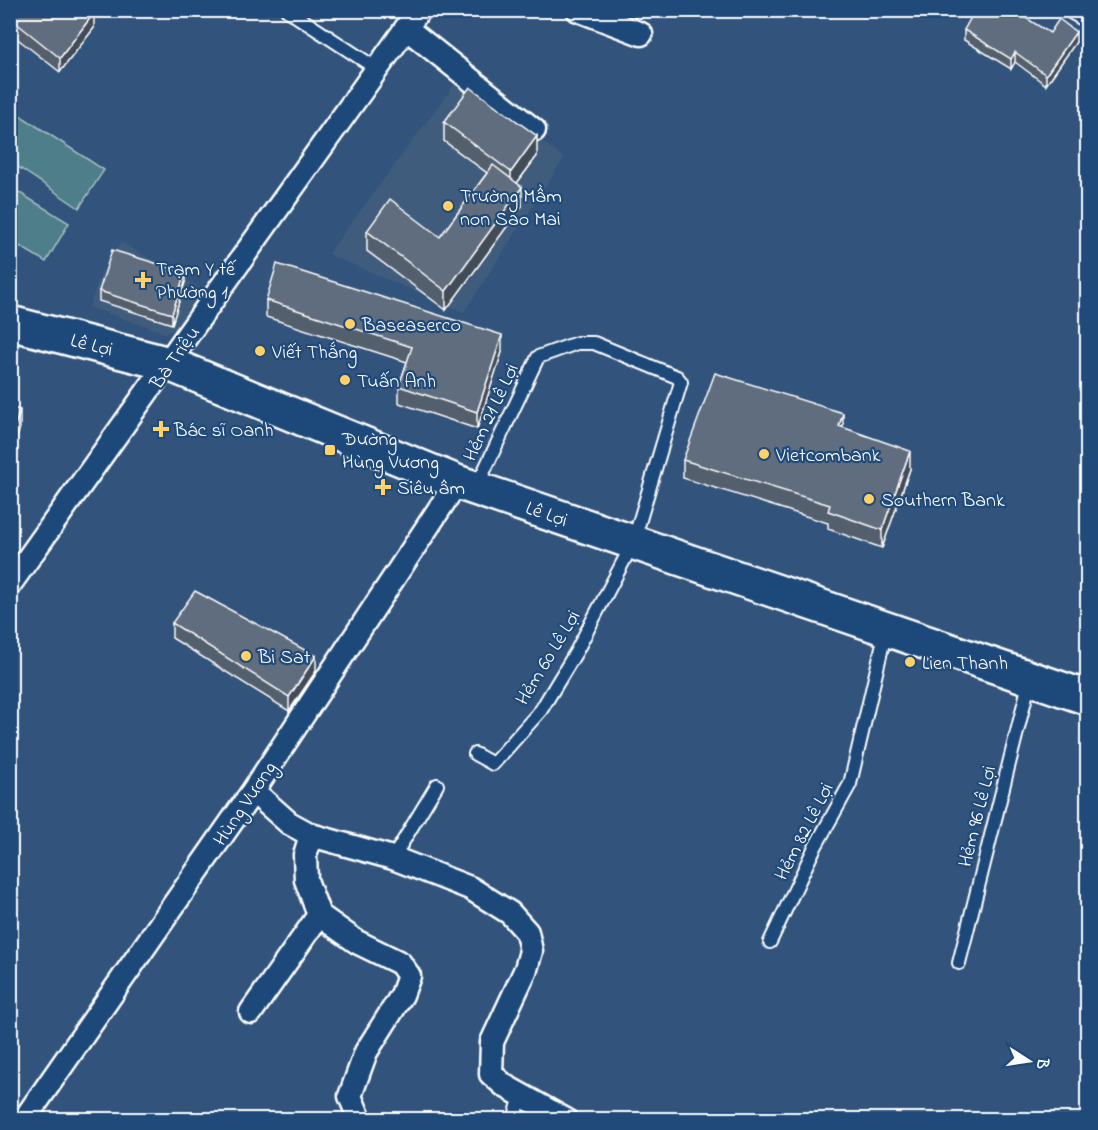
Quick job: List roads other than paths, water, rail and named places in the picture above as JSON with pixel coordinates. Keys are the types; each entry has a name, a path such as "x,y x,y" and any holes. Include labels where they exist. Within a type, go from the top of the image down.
{"main road":[{"name":"Lê Lợi","path":"10,322 169,364 467,485 1088,698"}],"street":[{"path":"578,10 641,34"},
{"name":"Bà Triệu","path":"10,584 413,19"},
{"path":"413,19 534,130"},
{"name":"Hùng Vương","path":"24,1119 467,485"},
{"path":"253,791 289,823 311,834 393,858 416,869 470,888 510,914 527,932 531,951 526,969 492,1042 491,1074 521,1096 566,1119"},
{"path":"311,834 305,855 306,880 319,915 357,942 400,963 409,976 402,995 366,1052 350,1096 360,1119"},
{"path":"251,1012 319,915"}],"lane":[{"path":"287,10 377,69"},
{"path":"1067,10 1088,22"},
{"name":"Hẻm 21 Lê Lợi","path":"467,485 538,357 577,343 594,343 677,377 681,382 633,543"},
{"name":"Hẻm 60 Lê Lợi","path":"475,754 493,764 541,710 576,652 633,543"},
{"name":"Hẻm 82 Lê Lợi","path":"770,942 814,849 850,784 886,630"},
{"name":"Hẻm 96 Lê Lợi","path":"959,963 1030,679"},
{"path":"393,858 437,785"},
{"path":"514,1119 521,1096"}],"place":[{"name":"Trường Mầm non Sao Mai","path":"448,206"},
{"name":"Trạm Y tế Phường 1","path":"143,280"},
{"name":"Baseaserco","path":"350,324"},
{"name":"Viết Thắng","path":"260,351"},
{"name":"Tuấn Anh","path":"345,380"},
{"name":"Bác sĩ Oanh","path":"161,429"},
{"name":"Đường Hùng Vương","path":"330,450"},
{"name":"Vietcombank","path":"764,454"},
{"name":"Siêu âm","path":"383,487"},
{"name":"Southern Bank","path":"869,499"},
{"name":"Bi Sat","path":"246,656"},
{"name":"Lien Thanh","path":"910,662"}]}
